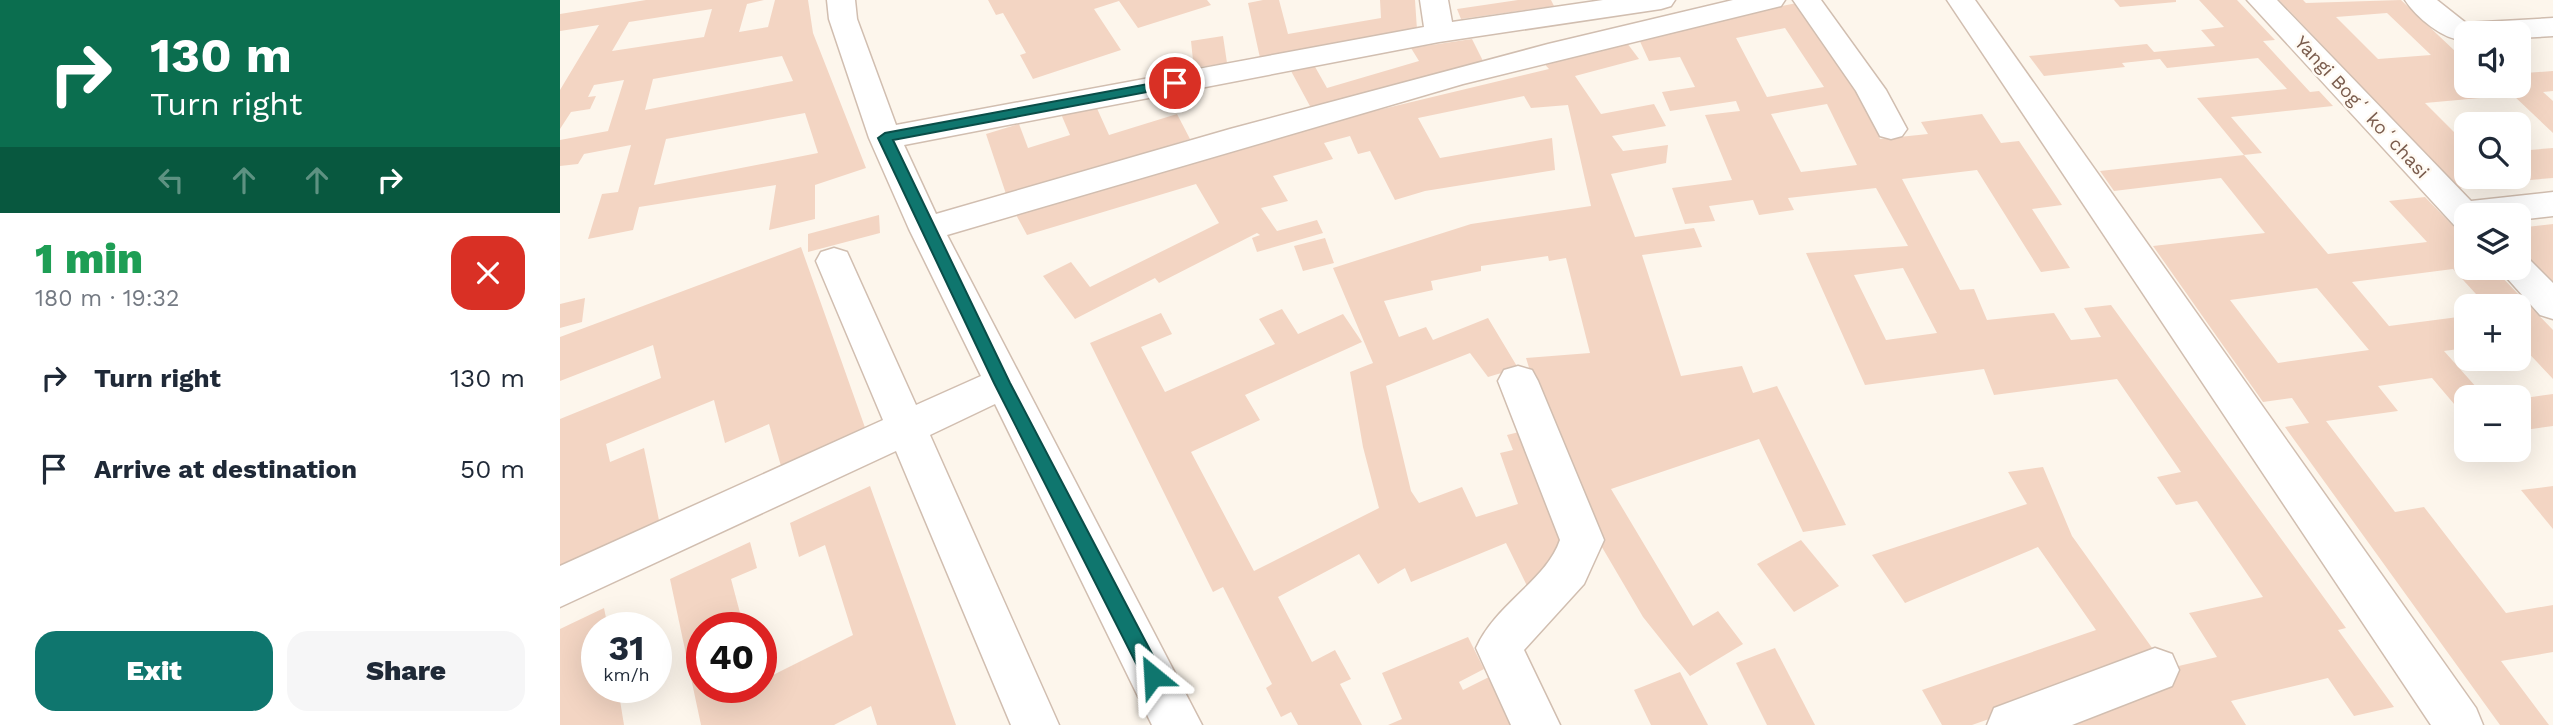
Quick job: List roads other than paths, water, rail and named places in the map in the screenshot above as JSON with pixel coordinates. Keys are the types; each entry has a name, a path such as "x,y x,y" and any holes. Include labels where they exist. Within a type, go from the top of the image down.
{"street":[{"path":"841,0 843,19 885,138 926,229 1178,725"},
{"path":"1434,0 1439,33"},
{"path":"885,138 1439,33 1661,0"},
{"path":"926,229 1277,125 1615,34 1772,0"},
{"path":"1807,0 1871,90 1891,130"},
{"path":"1961,0 2459,725"},
{"name":"Yangi Bogʻ koʻchasi","path":"2261,0 2454,204"},
{"path":"2419,0 2459,32 2553,27"},
{"name":"Yangi Bogʻ koʻchasi","path":"2531,207 2553,204"},
{"path":"834,261 1035,725"},
{"path":"2528,280 2553,305"},
{"path":"1518,381 1582,540 1579,554 1536,606 1506,636 1499,648 1536,725"},
{"path":"560,587 1002,383"},
{"path":"2011,725 2155,670"}]}
